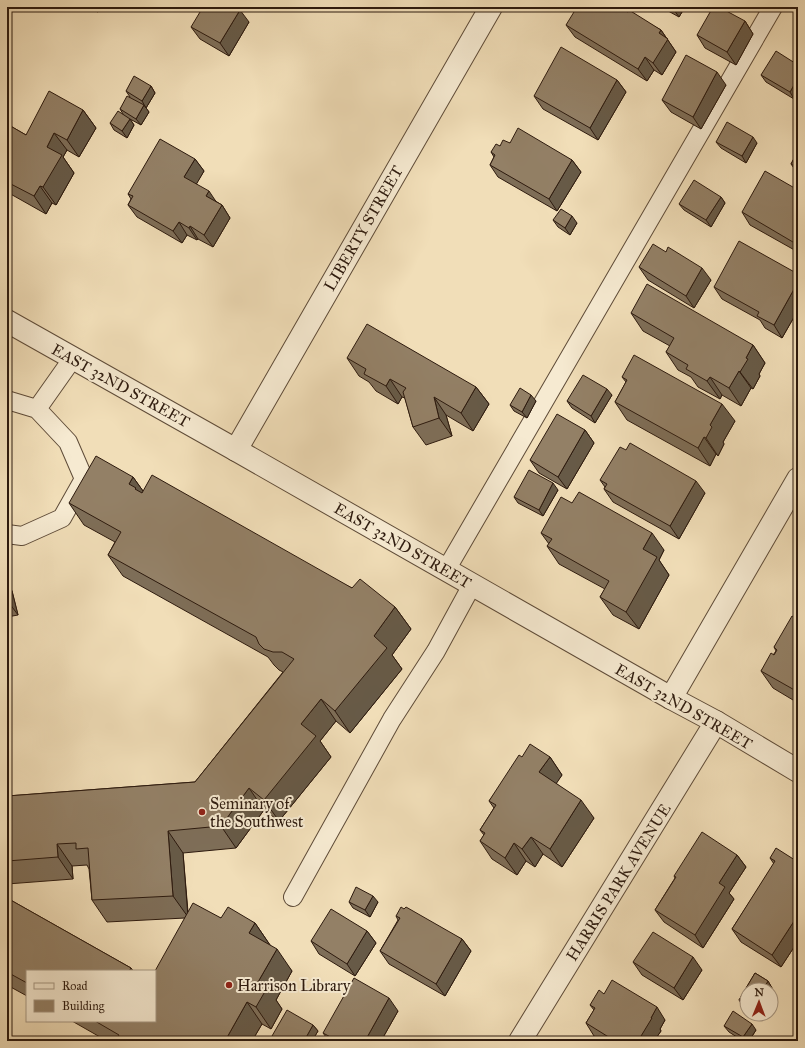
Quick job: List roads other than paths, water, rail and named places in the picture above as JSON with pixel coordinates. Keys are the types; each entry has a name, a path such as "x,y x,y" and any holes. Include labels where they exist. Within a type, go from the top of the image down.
{"street":[{"name":"LIBERTY STREET","path":"236,450 491,7"},
{"name":"EAST 32ND STREET","path":"7,321 671,698 716,722 798,771"},
{"path":"671,698 798,479"},
{"name":"HARRIS PARK AVENUE","path":"520,1041 716,722"}],"lane":[{"path":"446,570 773,7"},
{"path":"37,410 73,358"},
{"path":"7,400 37,410 68,442 84,479 62,518 22,536 7,534"},
{"path":"293,897 392,719 436,651 472,585"}],"place":[{"name":"Seminary of the Southwest","path":"202,812"},
{"name":"Harrison Library","path":"229,985"}]}
